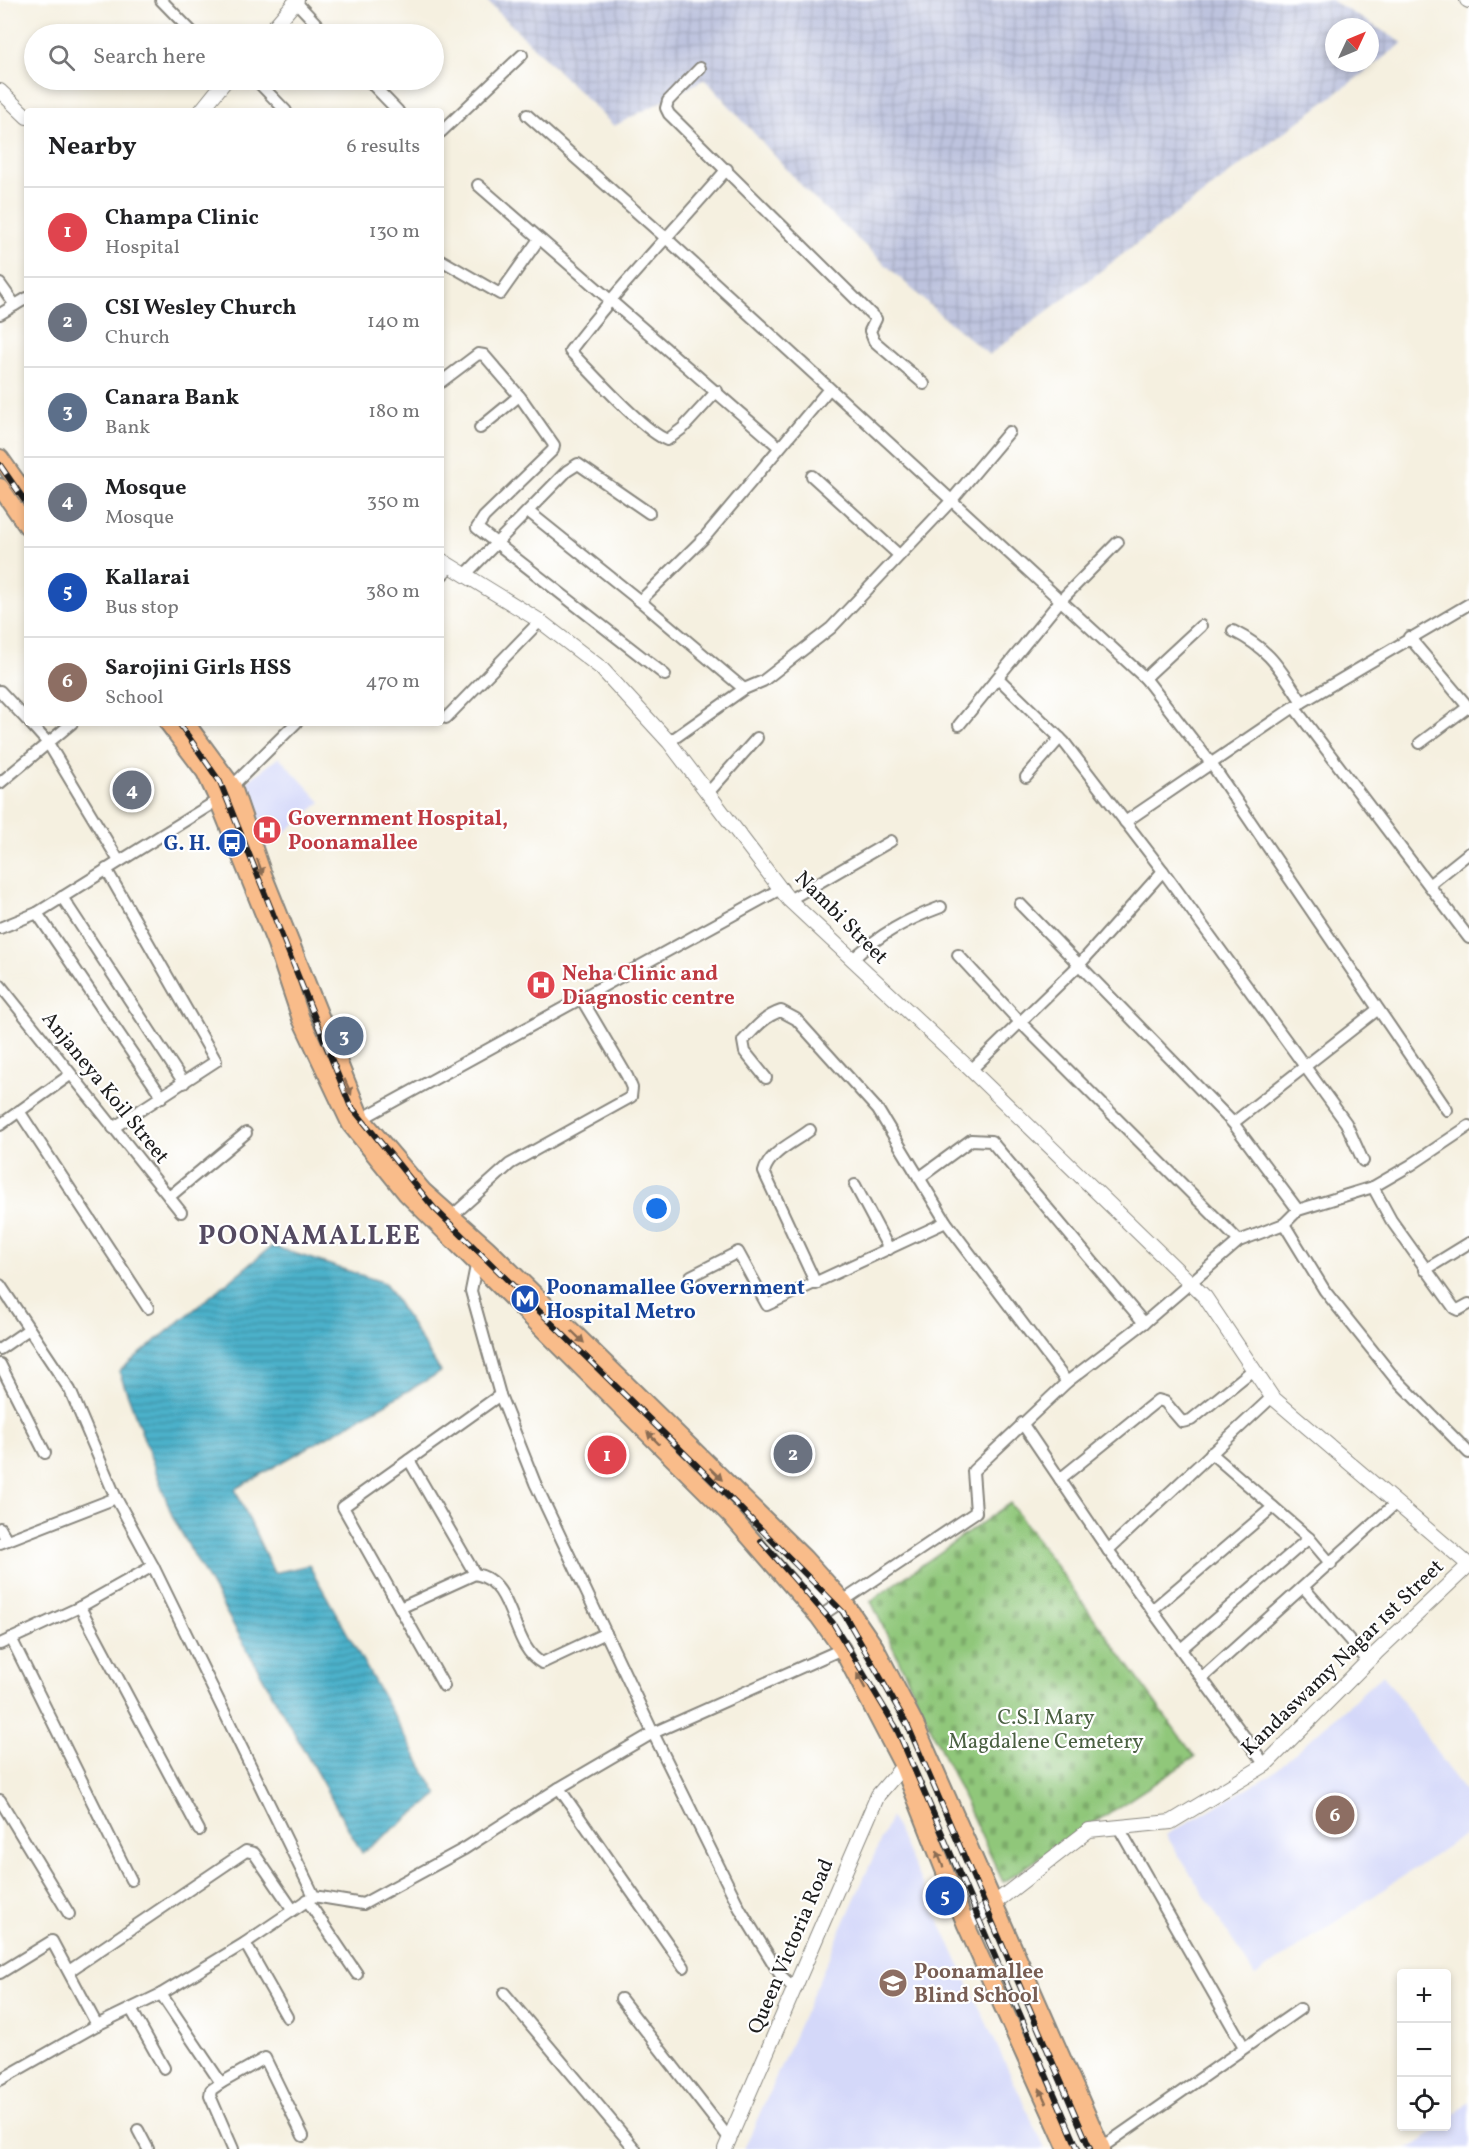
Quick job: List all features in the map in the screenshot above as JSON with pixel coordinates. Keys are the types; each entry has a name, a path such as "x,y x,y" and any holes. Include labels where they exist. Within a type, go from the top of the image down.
{"main road":[{"path":"0,458 24,492"},
{"path":"0,487 24,522"},
{"path":"170,726 205,772 218,800 276,944 301,1019 356,1122 406,1193 482,1255 804,1558 844,1602 875,1647 914,1722 1102,2149"},
{"path":"188,726 233,788 262,872 356,1122 451,1217 482,1255 732,1517 819,1617 842,1649 903,1766 966,1925 1067,2149"}],"street":[{"path":"161,0 184,24"},
{"path":"276,24 296,1 317,24"},
{"path":"444,129 522,55"},
{"path":"700,68 668,100 666,108 876,319 870,332 874,340 924,384"},
{"path":"203,108 218,90"},
{"path":"266,90 283,108"},
{"path":"378,90 395,108"},
{"path":"0,91 24,114"},
{"path":"527,115 668,239 1145,678 1210,762 1447,1110"},
{"path":"717,390 674,436 667,440 659,437 570,351 608,300 668,239 727,169"},
{"path":"477,185 608,300 717,390 779,447"},
{"path":"444,262 500,294 539,239"},
{"path":"0,284 15,305"},
{"path":"0,315 24,300"},
{"path":"444,380 481,354 490,360 552,440 553,450 477,524 477,528 665,675"},
{"path":"640,601 704,538 829,389"},
{"path":"480,428 519,396"},
{"path":"669,742 744,689 763,681 831,628 951,501 1010,432"},
{"path":"467,573 567,471 578,464 649,513"},
{"path":"812,476 899,555"},
{"path":"529,512 640,601 744,689"},
{"path":"959,725 1060,601 1118,542"},
{"name":"Nambi Street","path":"444,568 467,573 540,621 601,668 669,742 785,894 1205,1297 1272,1397 1469,1565"},
{"path":"1125,822 1210,762 1298,705 1409,637 1468,606"},
{"path":"446,718 540,621"},
{"path":"1145,678 1201,626"},
{"path":"1233,631 1254,641 1270,655 1298,705 1469,938"},
{"path":"1409,637 1468,707 1420,743"},
{"path":"998,678 1060,738 1163,871 1346,1124 1363,1161"},
{"path":"0,691 24,718"},
{"path":"32,726 48,743 119,861"},
{"path":"0,783 68,726"},
{"path":"0,928 37,913 218,800 233,788 293,726"},
{"path":"708,793 757,738"},
{"path":"1026,777 1060,738"},
{"path":"356,1122 581,998 891,842"},
{"path":"1429,885 1469,853"},
{"path":"106,869 216,1061 113,1128"},
{"path":"971,1070 1079,965 1163,871"},
{"path":"62,897 184,1083"},
{"path":"1020,904 1233,1123 1298,1210"},
{"path":"853,959 897,924 941,907"},
{"path":"37,913 162,1097"},
{"path":"958,955 1019,1021 1239,1241"},
{"name":"Anjaneya Koil Street","path":"0,985 181,1212"},
{"path":"451,1217 510,1164 631,1098 632,1088 627,1076 581,998"},
{"path":"1233,1123 1377,1010"},
{"path":"766,1078 745,1052 744,1041 757,1026 772,1014 781,1011 796,1019 878,1110 946,1222 1067,1382"},
{"path":"0,1125 70,1075"},
{"path":"19,1111 148,1308"},
{"path":"819,1617 976,1512 973,1471 1067,1382 1144,1323 1239,1241 1284,1224 1298,1210 1373,1187 1411,1165 1469,1126"},
{"path":"810,1130 780,1151 766,1164 764,1172 816,1284"},
{"path":"169,1197 246,1133"},
{"path":"919,1178 971,1140 991,1141 1144,1323"},
{"path":"855,1185 889,1249"},
{"path":"1373,1187 1425,1270 1454,1308 1458,1310 1469,1304"},
{"path":"691,1276 738,1252 767,1305 946,1222"},
{"path":"1284,1224 1325,1291 1393,1376 1469,1453"},
{"path":"1425,1270 1469,1243"},
{"path":"482,1255 471,1291 500,1395 535,1483 653,1733 740,1909 781,1976 794,1988"},
{"path":"0,1285 70,1390 116,1498 153,1566 311,1898 357,1974"},
{"path":"0,1349 29,1329"},
{"path":"0,1365 45,1454"},
{"path":"1060,1479 1158,1400 1165,1402 1182,1422 1191,1420 1254,1369"},
{"path":"444,1686 343,1508 500,1395"},
{"path":"1108,1550 1272,1397"},
{"path":"1022,1423 1108,1550 1265,1765"},
{"path":"1211,1453 1309,1538 1331,1564"},
{"path":"409,1460 475,1574"},
{"path":"0,1528 3,1541 116,1498"},
{"path":"1202,1678 1396,1503"},
{"path":"1152,1610 1273,1507"},
{"path":"1181,1649 1309,1538"},
{"name":"Kandaswamy Nagar 1st Street","path":"966,1925 992,1902 1089,1830 1171,1822 1265,1765 1368,1661 1469,1565"},
{"path":"0,1644 80,1607 153,1566"},
{"path":"400,1608 475,1574 484,1575 501,1593 529,1651 542,1663 606,1633"},
{"path":"1304,1588 1368,1661"},
{"path":"80,1607 199,1830"},
{"path":"10,1638 131,1880"},
{"path":"0,2080 97,2025 161,1994 245,1943 311,1898 363,1904 464,1849 559,1788 653,1733 842,1649"},
{"name":"Queen Victoria Road","path":"727,2143 878,1795 903,1766"},
{"path":"559,1788 684,1967"},
{"path":"0,1800 69,1914"},
{"path":"1119,1828 1244,2047"},
{"path":"69,1971 246,1851 254,1853 293,1910"},
{"path":"0,1973 52,1941 97,2025"},
{"path":"245,1943 287,2017"},
{"path":"504,1993 635,2149"},
{"path":"161,1994 221,2083"},
{"path":"621,1999 727,2143"},
{"path":"130,2009 164,2068"},
{"path":"1102,2149 1300,2009"},
{"path":"233,2149 210,2096 211,2090 265,2058 303,2136"},
{"path":"138,2130 148,2149"}],"shaded area":[{"path":"486,0 1331,0 1361,18 1325,18 1325,72 1365,72 989,355 936,311 811,196 705,79 614,126"},
{"path":"1379,29 1403,43 1379,61"},
{"name":"Government Hospital, Poonamallee","path":"279,757 321,802 255,858 234,792"},
{"path":"1383,1674 1469,1798 1469,1832 1255,1976 1166,1835 1272,1774"},
{"name":"Poonamallee Blind School","path":"891,1817 1045,2149 744,2149"},
{"path":"1469,2102 1469,2149 1407,2149 1435,2131 1451,2131 1451,2118"}],"green space":[{"name":"C.S.I Mary Magdalene Cemetery","path":"1010,1503 1195,1757 1003,1882 871,1601"}],"water":[{"path":"272,1246 385,1283 441,1372 235,1489 274,1573 309,1565 438,1795 362,1853 173,1518 119,1371"}],"railway":[{"path":"0,465 24,500"},
{"path":"181,726 220,782 350,1105 434,1208 843,1612 908,1726 1090,2149"},
{"path":"761,1541 833,1623 897,1729 1078,2149"}],"place":[{"name":"Mosque","path":"132,790"},
{"name":"Government Hospital, Poonamallee","path":"267,830"},
{"name":"G. H.","path":"232,843"},
{"name":"Neha Clinic and Diagnostic centre","path":"541,985"},
{"name":"Canara Bank","path":"344,1036"},
{"name":"Poonamallee Government Hospital Metro","path":"525,1299"},
{"name":"CSI Wesley Church","path":"793,1454"},
{"name":"Champa Clinic","path":"607,1455"},
{"name":"Sarojini Girls HSS","path":"1335,1815"},
{"name":"Kallarai","path":"945,1896"},
{"name":"Poonamallee Blind School","path":"893,1983"}],"district":[{"name":"POONAMALLEE","path":"310,1235"}]}
